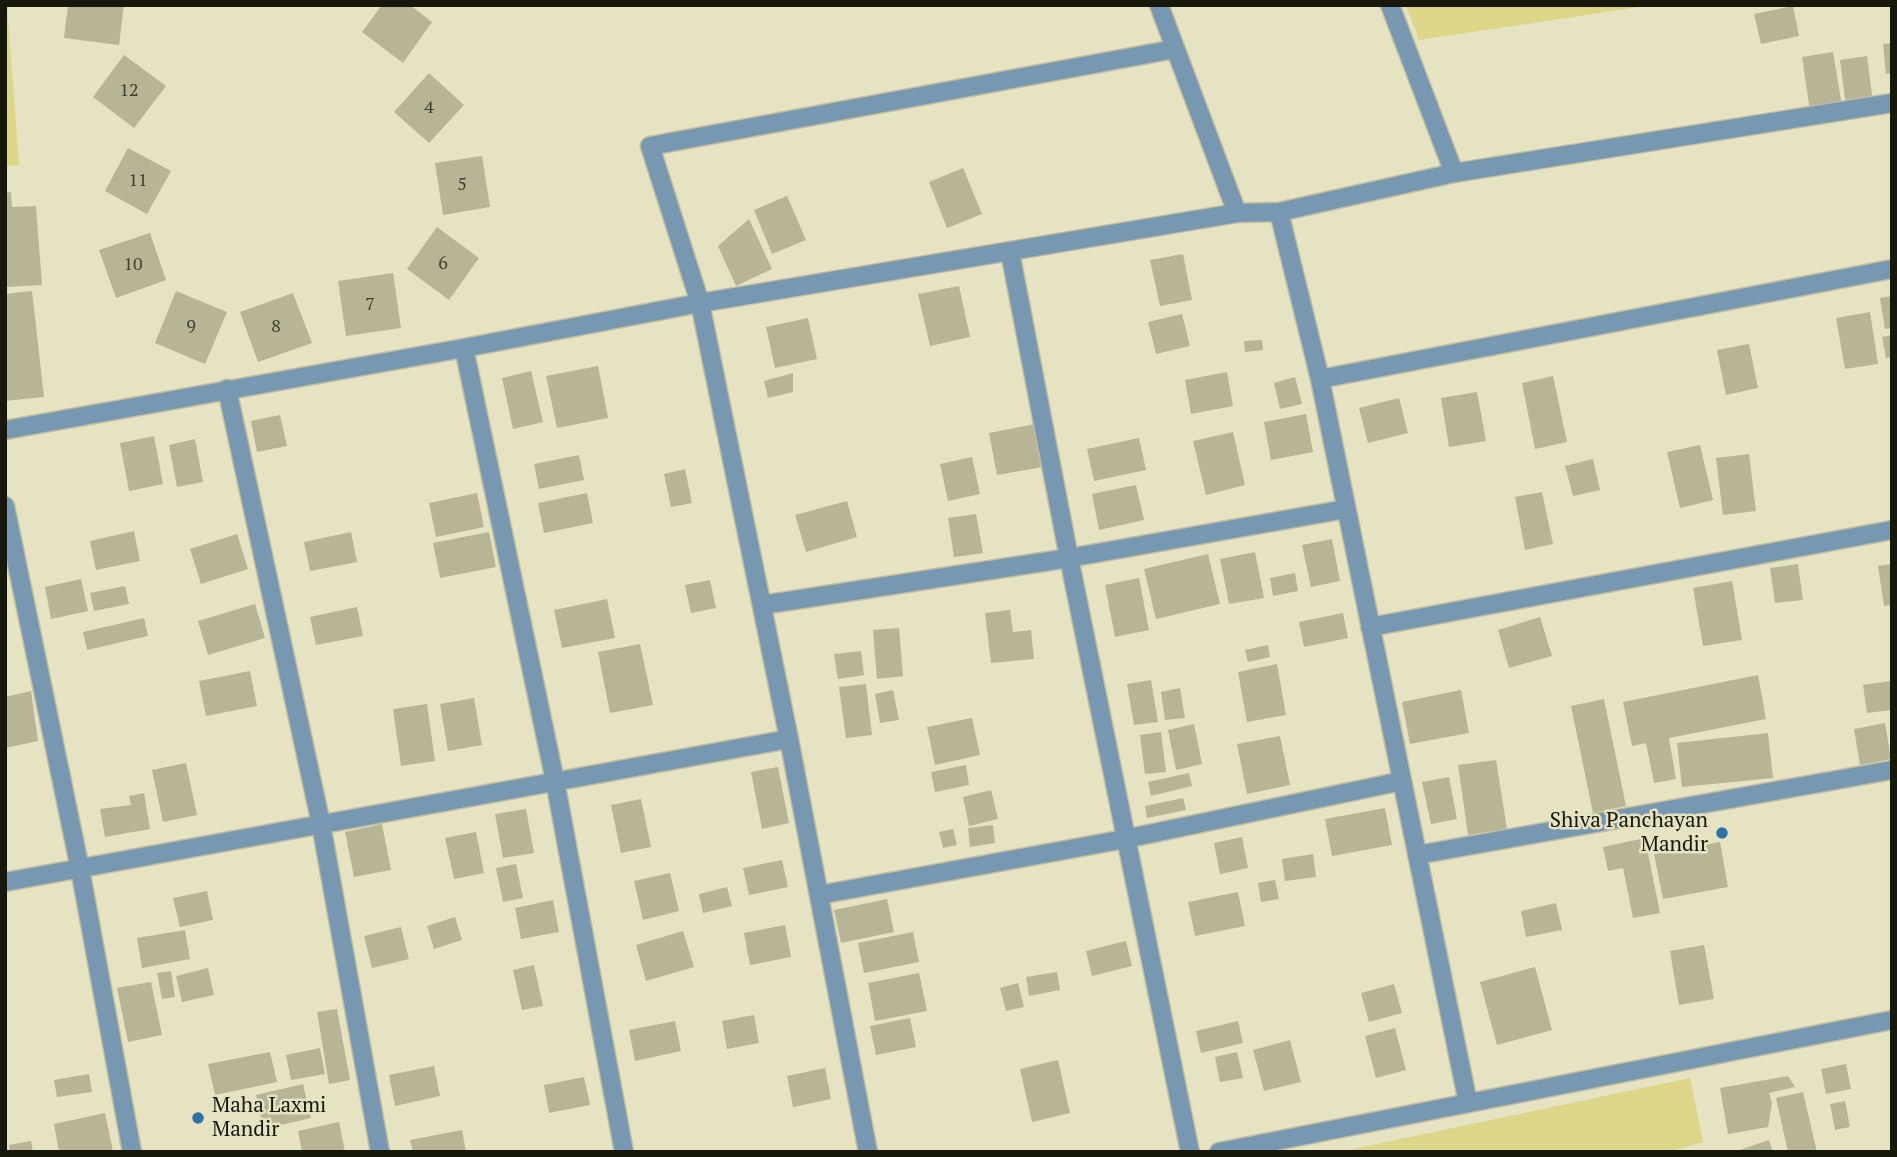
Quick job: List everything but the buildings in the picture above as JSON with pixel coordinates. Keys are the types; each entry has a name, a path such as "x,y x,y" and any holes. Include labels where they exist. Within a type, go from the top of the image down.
{"street":[{"path":"1159,5 1237,213"},
{"path":"1390,5 1454,173"},
{"path":"868,1152 789,739 700,303 650,146 1175,49"},
{"path":"5,430 700,303 1237,213 1279,212 1454,173 1892,103"},
{"path":"1279,212 1320,379 1468,1102"},
{"path":"1010,252 1125,839 1190,1152"},
{"path":"1320,379 1892,269"},
{"path":"464,348 555,782 624,1152"},
{"path":"227,389 321,824 380,1152"},
{"path":"5,506 80,869 132,1152"},
{"path":"762,605 1069,558 1346,509"},
{"path":"1370,627 1892,530"},
{"path":"5,882 789,739"},
{"path":"1417,855 1892,770"},
{"path":"819,895 1125,839 1402,781"},
{"path":"1219,1152 1892,1020"}],"shaded area":[{"path":"5,5 19,165 5,166"},
{"path":"1406,5 1653,5 1419,40"},
{"path":"1690,1078 1703,1142 1667,1152 1339,1152"}],"place":[{"name":"Shiva Panchayan Mandir","path":"1722,833"},
{"name":"Maha Laxmi Mandir","path":"198,1118"}]}
